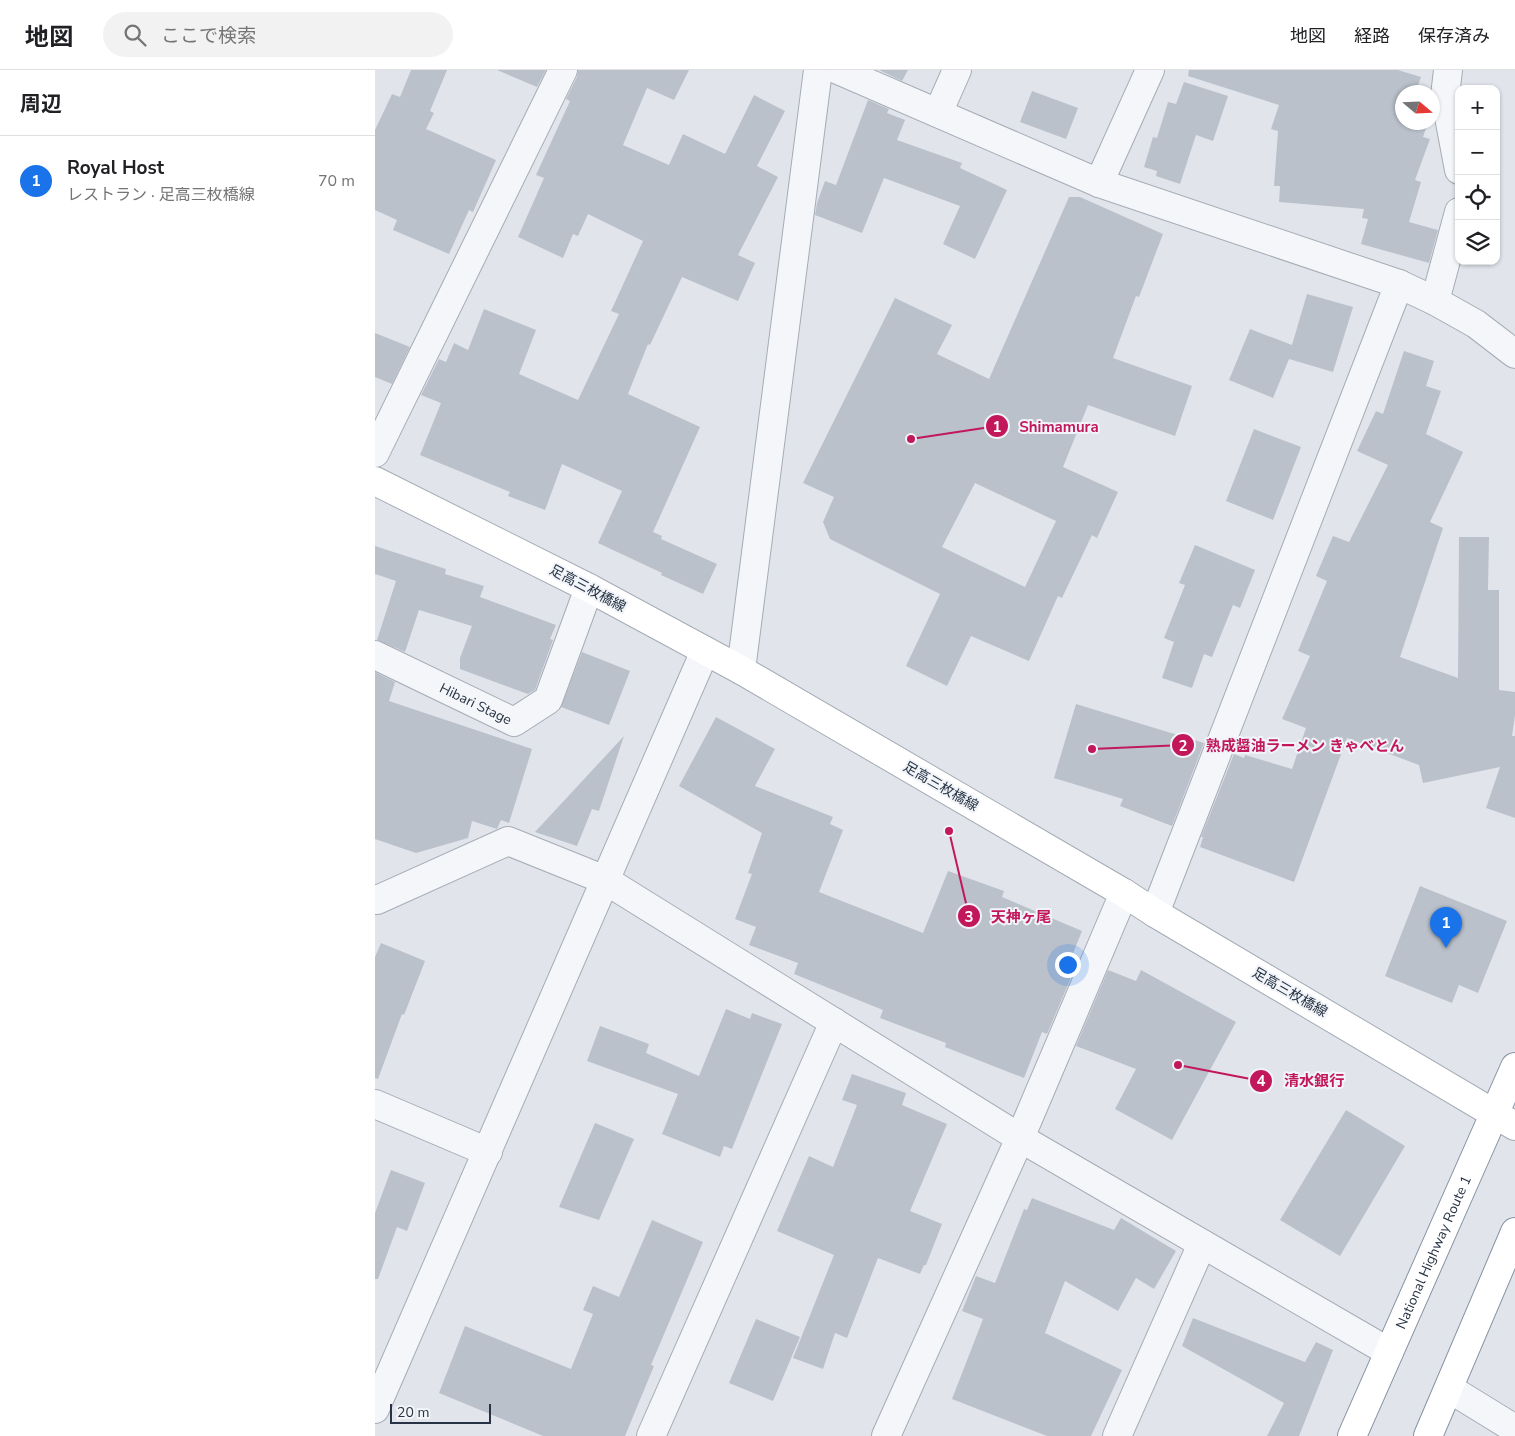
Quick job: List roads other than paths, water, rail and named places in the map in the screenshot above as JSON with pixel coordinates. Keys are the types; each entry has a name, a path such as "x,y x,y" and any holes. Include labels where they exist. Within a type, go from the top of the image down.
{"main road":[{"name":"足高三枚橋線","path":"375,481 589,588 741,670 1124,893 1505,1119"},
{"name":"National Highway Route 1","path":"1352,1436 1389,1352 1505,1119 1515,1067"},
{"path":"1428,1436 1515,1232"}],"street":[{"path":"375,453 563,70"},
{"path":"741,670 818,70"},
{"path":"838,70 1099,183 1399,284 1435,301 1476,324 1515,354"},
{"path":"938,113 957,70"},
{"path":"1099,183 1150,70"},
{"path":"1448,70 1445,96 1455,149"},
{"path":"1435,301 1457,220"},
{"path":"1155,913 1399,284"},
{"name":"Hibari Stage","path":"375,655 514,722 548,700 589,588"},
{"path":"375,1409 705,651"},
{"path":"375,899 377,900 508,841 605,880 1020,1138 1389,1352"},
{"path":"886,1436 1020,1138 1124,893"},
{"path":"651,1436 834,1022"},
{"path":"375,1104 488,1152"},
{"path":"1117,1436 1202,1244"},
{"path":"1449,1389 1515,1428"}],"place":[{"name":"Shimamura","path":"911,439"},
{"name":"熟成醤油ラーメン きゃべとん","path":"1092,749"},
{"name":"天神ヶ尾","path":"949,831"},
{"name":"Royal Host","path":"1446,948"},
{"name":"清水銀行","path":"1178,1065"}]}
